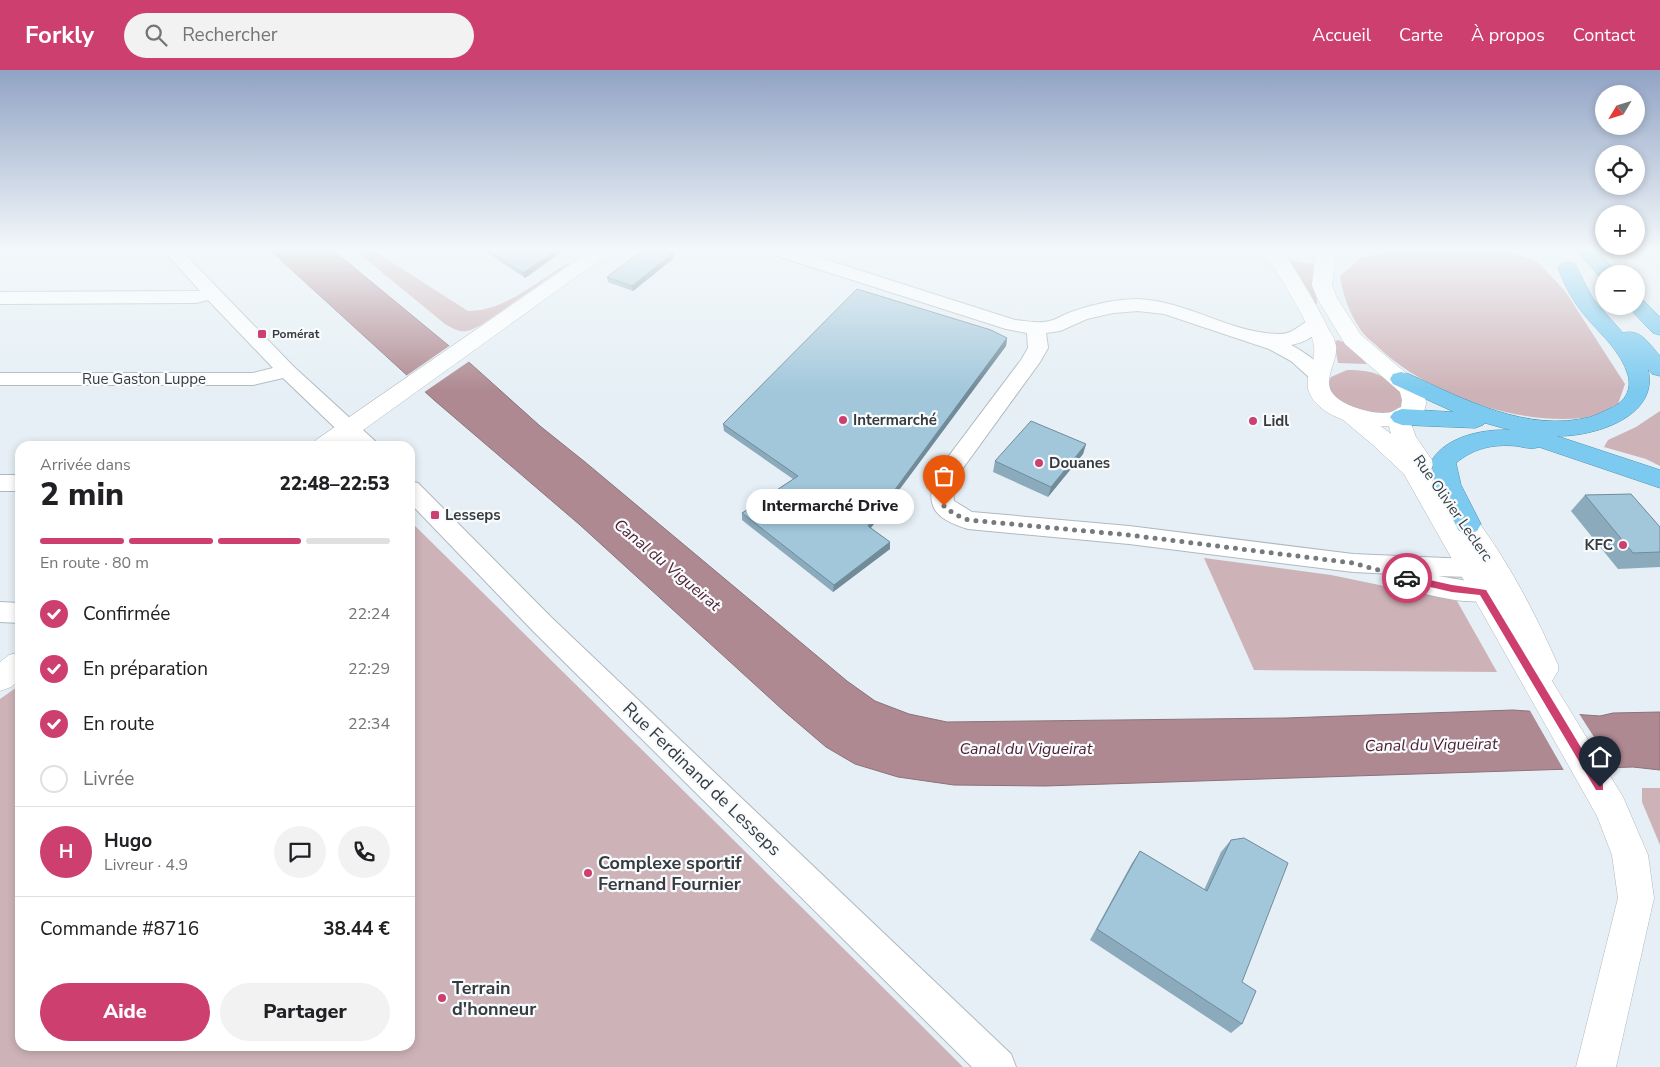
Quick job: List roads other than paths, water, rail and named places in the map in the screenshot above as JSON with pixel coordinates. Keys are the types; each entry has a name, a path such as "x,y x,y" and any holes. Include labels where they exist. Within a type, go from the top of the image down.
{"highway":[{"path":"1401,379 1476,413 1519,425 1568,429 1589,427 1610,420 1627,410 1635,402 1641,391 1639,373 1628,354 1582,298"},
{"path":"1595,298 1660,369"},
{"path":"1645,302 1660,314"},
{"path":"1645,313 1660,329"},
{"path":"1401,418 1475,420 1567,447 1660,479"},
{"path":"1468,524 1449,486 1444,470 1444,460 1463,446 1482,440 1522,439 1567,447"}],"main road":[{"path":"332,441 538,298"},
{"path":"1300,298 1315,323 1325,346 1318,375"},
{"path":"1328,298 1353,339 1411,389 1414,400 1412,410 1401,418"},
{"name":"Rue Olivier Leclerc","path":"1318,375 1320,390 1325,398 1350,414 1382,439 1418,480 1544,695"},
{"name":"Rue Olivier Leclerc","path":"1350,414 1369,419 1388,420 1401,418 1404,438 1444,496 1468,524 1523,617 1543,665 1544,695"},
{"path":"0,678 15,668"},
{"path":"1544,695 1600,787 1611,808 1630,855 1636,898 1596,1067"}],"street":[{"path":"0,298 198,298"},
{"path":"216,298 286,370 361,441"},
{"path":"925,298 1013,325 1036,328 1052,326 1080,315 1113,306 1138,305 1166,309 1260,338 1276,340 1298,339 1315,323"},
{"path":"1036,328 1038,348 1030,362 947,473 940,492 944,506 954,514 968,520 1129,535 1353,563 1388,574 1452,589 1476,580"},
{"path":"1260,338 1298,358 1318,375"},
{"name":"Rue Gaston Luppe","path":"0,379 252,380 271,376 286,370"},
{"path":"0,483 15,483"},
{"name":"Rue Ferdinand de Lesseps","path":"415,493 543,624 998,1067"},
{"path":"0,612 15,612"}],"water":[{"name":"Canal du Vigueirat","path":"322,298 390,298 471,364 540,426 847,681 875,701 909,714 947,722 1286,718 1513,710 1600,716 1613,713 1660,712 1660,770 1633,767 1045,786 954,785 898,777 855,764 826,747 580,525 434,400"}],"place":[{"name":"Pomérat","path":"262,334"},
{"name":"Intermarché","path":"843,420"},
{"name":"Lidl","path":"1253,421"},
{"name":"Douanes","path":"1039,463"},
{"name":"Intermarché Drive","path":"944,506"},
{"name":"Lesseps","path":"435,515"},
{"name":"KFC","path":"1623,545"},
{"name":"Complexe sportif Fernand Fournier","path":"588,873"},
{"name":"Terrain d'honneur","path":"442,998"}]}
